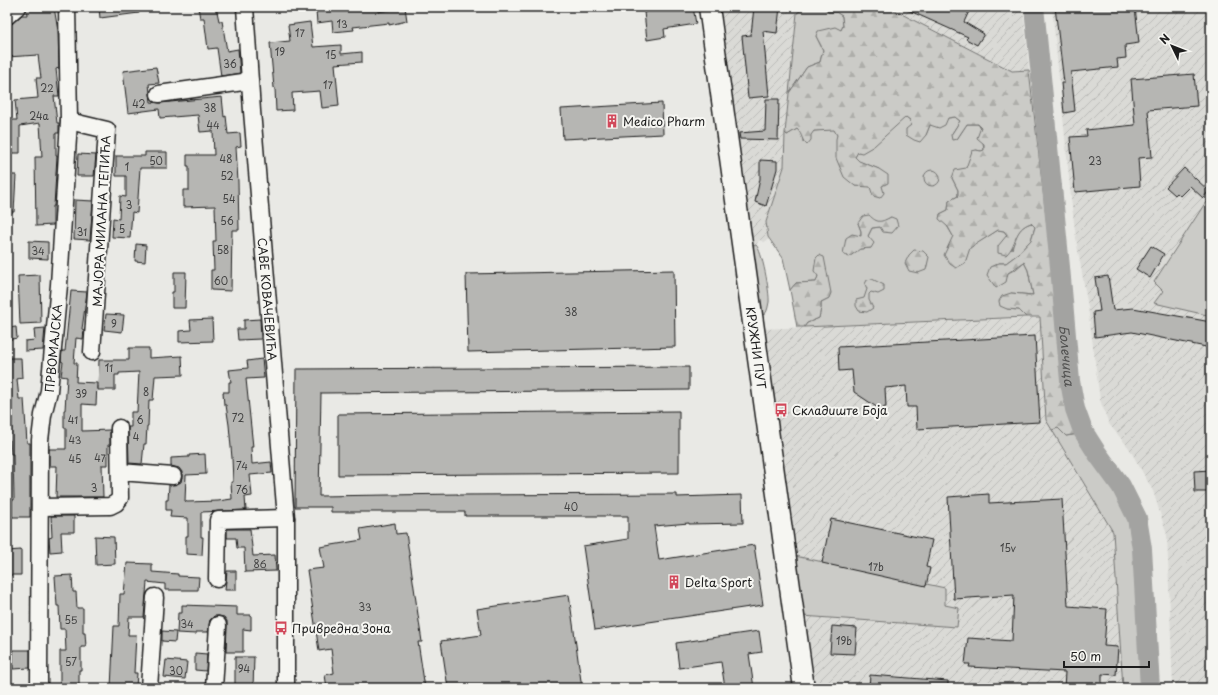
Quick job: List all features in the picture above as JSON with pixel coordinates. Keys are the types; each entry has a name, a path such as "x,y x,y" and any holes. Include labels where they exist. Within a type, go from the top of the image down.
{"main road":[{"name":"КРУЖНИ ПУТ","path":"709,7 804,688"}],"street":[{"path":"7,16 17,7"},
{"name":"ПРВОМАЈСКА","path":"39,688 40,440 43,415 49,391 52,369 59,285 69,120 67,7"},
{"name":"САВЕ КОВАЧЕВИЋА","path":"245,7 252,111 286,518 286,688"},
{"path":"159,94 250,81"},
{"name":"МАЈОРА МИЛАНА ТЕПИЋА","path":"69,120 107,130 92,352"},
{"path":"40,507 110,506 116,503 120,498 119,428"},
{"path":"120,472 173,476"},
{"path":"217,579 218,520 286,518"},
{"path":"149,688 155,597"},
{"path":"214,688 218,625"}],"shaded area":[{"path":"719,7 806,7 797,13 785,133 784,167 766,222 767,236 770,239 764,242 759,240 756,245 752,247"},
{"path":"888,7 1023,7 1029,70 1012,71"},
{"path":"1052,7 1211,7 1211,96 1209,137 1211,139 1211,194 1154,281 1163,291 1154,303 1211,316 1211,688 1173,688 1167,535 1153,491 1129,448 1109,424 1100,400 1088,307 1072,207"},
{"path":"1040,317 1046,420 1113,532 1125,688 813,688 802,616 957,627 959,608 945,605 945,588 795,556 763,329"}],"green space":[{"path":"806,7 823,7 828,12 836,12 842,16 843,26 841,30 816,36 823,50 820,62 807,67 789,93 797,13"},
{"path":"823,7 888,7 1012,71 1029,70 1065,381 1069,408 1078,434 1066,436 1058,428 1052,430 1046,420 1040,317 1026,317 1019,310 1007,309 1000,306 999,301 1002,296 1011,293 1033,295 1028,270 1024,262 1008,273 1006,282 996,288 987,275 990,267 999,263 1006,263 1018,254 1031,240 1035,227 1031,223 1021,229 1010,251 1006,255 998,253 998,246 1007,235 1004,231 998,230 970,248 965,263 956,268 950,264 944,255 953,236 948,227 939,219 940,214 948,210 949,201 958,196 958,190 952,178 955,170 966,168 972,151 984,150 984,144 977,138 981,127 978,124 967,124 957,139 952,140 951,135 960,121 955,117 948,118 945,125 939,128 930,125 926,135 920,142 906,135 906,129 911,125 910,120 906,117 874,146 862,153 858,152 855,157 859,161 879,169 888,175 888,183 882,186 884,193 880,198 873,196 870,187 855,186 844,177 836,158 837,135 834,130 814,131 811,135 811,140 807,145 797,129 787,135 785,133 789,93 807,67 820,62 823,50 816,36 818,31 835,27 841,30 843,26 842,16 836,12 828,12"},
{"path":"906,117 910,120 911,125 926,135 930,125 948,118 955,117 960,121 951,135 957,139 967,124 977,124 981,127 984,150 976,150 966,168 952,178 958,190 958,196 949,201 948,210 940,214 953,236 965,263 969,248 998,230 1004,231 1007,235 1012,250 1016,237 1023,227 1031,223 1035,227 1031,240 1018,254 1006,263 999,263 1008,273 1016,269 1024,262 1028,270 1033,295 1011,293 1007,309 1019,310 1026,317 804,327 807,323 819,318 821,302 829,298 818,276 816,282 796,283 790,290 783,258 768,237 766,222 784,167 785,133 787,135 797,129 802,134 803,142 814,131 834,129 855,186 882,185 879,169 858,161 855,157 858,152","holes":["891,217 880,227 872,228 868,236 871,248 860,249 861,231 858,223 874,221 882,222"]},
{"path":"932,170 939,175 940,178 935,185 932,186 925,181 924,178 929,171"},
{"path":"1211,194 1211,316 1154,303 1163,291 1154,282"},
{"path":"869,215 877,221 885,220 891,217 896,219 898,226 892,233 883,232 880,227 872,228 868,236 874,243 871,248 860,249 849,257 843,254 846,238 852,234 861,236 858,223 863,216"},
{"path":"756,245 763,263 769,297 767,311 765,314 761,315 752,247"},
{"path":"914,250 923,251 929,257 926,270 918,273 909,271 905,263 909,255"},
{"path":"819,255 824,257 831,293 829,298 821,302 819,318 807,323 804,327 797,327 790,290 796,283 816,282 818,276 814,271 816,258"},
{"path":"872,279 884,285 884,291 878,294 871,292 869,294 869,300 873,308 867,312 859,311 856,306 856,300 864,298 867,289 865,284 867,280"},
{"path":"1058,428 1066,436 1078,434 1125,504 1137,550 1144,688 1123,688 1113,532 1052,430"},
{"path":"795,556 945,588 945,605 959,608 957,627 802,616"}],"building":[{"path":"26,7 54,7 58,31 59,68 56,69 59,96 54,96 57,123 59,123 59,133 56,133 57,156 53,225 36,226 35,157 42,157 40,123 20,126 20,153 11,153 11,136 7,136 7,120 17,120 15,100 38,98 36,78 41,78 38,55 7,57 7,26 22,15 27,15"},
{"path":"139,7 139,13 100,18 99,8"},
{"path":"198,7 216,7 219,21 222,21 227,51 238,49 240,73 221,76 217,48 208,49 204,18 200,18"},
{"path":"348,7 377,7 378,12 405,7 407,21 389,25 389,23 353,27 354,30 333,32 332,21 317,23 316,10"},
{"path":"672,7 693,7 696,24 664,29 665,37 647,40 644,12 673,8"},
{"path":"754,7 780,7 777,33 763,31 769,96 748,98 742,36 751,35"},
{"path":"901,7 971,7 964,22 984,34 977,45 966,39 968,37"},
{"path":"1055,7 1135,7 1139,43 1125,45 1126,58 1117,59 1118,67 1071,72 1075,111 1064,113 1061,83 1064,83"},
{"path":"310,22 313,47 341,45 341,54 362,52 362,62 335,64 339,106 322,108 320,91 292,93 293,110 276,111 270,43 290,41 288,25"},
{"path":"156,67 159,83 149,84 151,102 160,103 222,97 224,117 226,116 228,134 240,133 241,146 236,147 239,230 232,230 231,291 211,290 211,270 214,270 213,241 216,241 215,206 183,207 183,190 189,190 189,166 187,166 187,155 214,155 213,131 200,132 198,115 160,118 159,109 128,113 123,71"},
{"path":"1194,74 1197,106 1148,110 1152,157 1138,158 1140,186 1075,192 1070,137 1087,136 1086,130 1135,125 1131,79"},
{"path":"766,99 779,99 778,140 740,139 739,133 765,131"},
{"name":"Medico Pharm","path":"662,103 663,134 563,139 561,109"},
{"path":"145,152 167,152 167,168 140,168 137,213 132,212 130,238 112,237 113,218 119,219 120,196 126,197 126,176 116,176 116,156 145,156"},
{"path":"78,154 96,155 94,176 77,176"},
{"path":"760,160 777,161 777,169 766,206 755,202 760,179"},
{"path":"1184,168 1209,191 1203,198 1190,186 1180,196 1177,193 1175,195 1166,187"},
{"path":"7,175 16,175 14,212 7,212"},
{"path":"75,200 93,201 90,240 74,239"},
{"path":"29,241 48,242 48,259 29,258"},
{"path":"136,244 146,245 145,262 135,261"},
{"path":"1151,246 1164,254 1150,278 1136,269"},
{"path":"674,270 675,347 468,352 466,274"},
{"path":"174,272 186,272 185,308 172,308"},
{"path":"40,275 41,323 20,324 18,276"},
{"path":"1108,276 1113,310 1133,308 1211,322 1211,348 1132,332 1095,337 1093,312 1100,311 1095,278"},
{"path":"71,291 87,292 82,329 84,330 83,339 76,338 74,363 77,363 76,382 97,383 96,405 82,404 82,431 110,430 108,465 102,465 103,497 56,497 57,466 49,466 49,449 66,449 64,410 67,377 61,376 63,362 61,361 62,351 65,351"},
{"path":"106,314 124,315 122,332 104,330"},
{"path":"212,319 213,341 179,342 179,331 191,330 190,320"},
{"path":"260,319 261,339 238,340 237,329 244,329 244,320"},
{"path":"16,327 17,338 7,340 7,328"},
{"path":"45,328 43,350 25,351 25,341 35,340 34,329"},
{"path":"1035,336 1040,422 917,429 916,407 907,407 906,386 885,388 886,407 878,408 854,392 852,370 839,371 838,347"},
{"path":"129,348 149,348 149,358 182,356 183,375 155,376 153,400 149,400 148,426 142,464 129,463 128,427 131,427 131,412 137,412 139,372 119,373 119,375 115,375 115,390 98,390 99,360 129,360"},
{"path":"7,358 21,358 22,378 17,379 19,399 24,399 27,443 30,443 30,517 12,517 12,500 14,500 13,454 11,454 10,440 7,440"},
{"path":"262,359 264,378 246,379 253,447 251,447 252,464 271,462 272,473 250,475 252,496 245,497 246,510 201,512 201,537 203,537 202,555 186,554 188,518 170,517 171,510 166,510 169,485 181,482 182,477 182,472 179,468 171,466 171,458 205,454 206,474 186,475 185,501 218,501 232,499 232,458 229,425 226,405 224,405 223,392 229,392 229,382 231,382 229,370 248,368 247,361"},
{"path":"689,367 689,390 321,393 319,496 458,494 677,494 677,497 742,495 743,523 689,523 654,526 659,560 754,545 763,605 595,630 583,546 628,539 628,516 465,516 465,512 331,512 331,507 295,507 296,369"},
{"path":"679,411 679,473 338,475 338,414"},
{"path":"1211,470 1211,492 1195,492 1194,471"},
{"path":"989,494 989,503 1062,499 1068,606 1107,609 1104,646 1118,647 1116,675 1102,674 1102,688 1064,688 1065,672 969,667 970,664 965,664 968,638 1012,641 1014,595 954,599 948,497"},
{"path":"51,516 74,516 74,532 61,532 62,551 50,552 49,538 52,537"},
{"path":"831,519 932,540 926,567 930,568 926,586 822,563"},
{"path":"395,523 396,534 406,533 422,642 418,642 425,688 327,688 325,675 334,673 331,649 319,651 307,570 324,568 320,547 362,540 360,529"},
{"path":"227,529 250,529 253,556 275,555 276,571 245,572 244,548 237,548 236,538 227,538"},
{"path":"95,536 114,537 115,564 96,565"},
{"path":"21,550 21,575 7,575 7,551"},
{"path":"127,563 152,564 152,572 178,574 178,576 199,577 198,590 165,590 165,584 147,582 144,617 129,617 128,635 136,635 134,673 137,673 136,688 111,688 114,626 119,626 120,594 124,594"},
{"path":"227,571 236,571 236,590 225,590"},
{"path":"72,575 73,592 76,592 77,608 83,608 83,633 85,633 86,647 81,647 79,688 60,688 60,651 66,651 65,629 60,629 55,576"},
{"path":"569,595 582,688 448,688 441,641 481,635 477,609"},
{"path":"182,605 237,607 237,615 251,615 251,630 243,629 243,652 226,652 227,621 224,617 214,616 210,620 208,632 196,632 196,634 177,633 178,613 182,613"},
{"path":"832,626 857,628 855,654 830,653"},
{"path":"162,631 176,632 175,642 162,641"},
{"path":"759,631 762,652 749,654 754,688 725,688 721,662 679,668 676,643"},
{"path":"13,650 30,650 30,668 13,669"},
{"path":"195,653 207,654 206,671 195,670"},
{"path":"235,657 254,657 253,688 235,688"},
{"path":"166,660 187,662 185,679 164,677"},
{"path":"870,675 948,681 948,688 869,688"}],"waterway":[{"name":"Болечица","path":"1034,7 1070,381 1075,409 1083,431 1121,486 1137,518 1142,549 1150,688"}],"place":[{"name":"Medico Pharm","path":"612,121"},
{"name":"Складиште Боја","path":"781,410"},
{"name":"Delta Sport","path":"674,582"},
{"name":"Привредна Зона","path":"281,628"}]}
